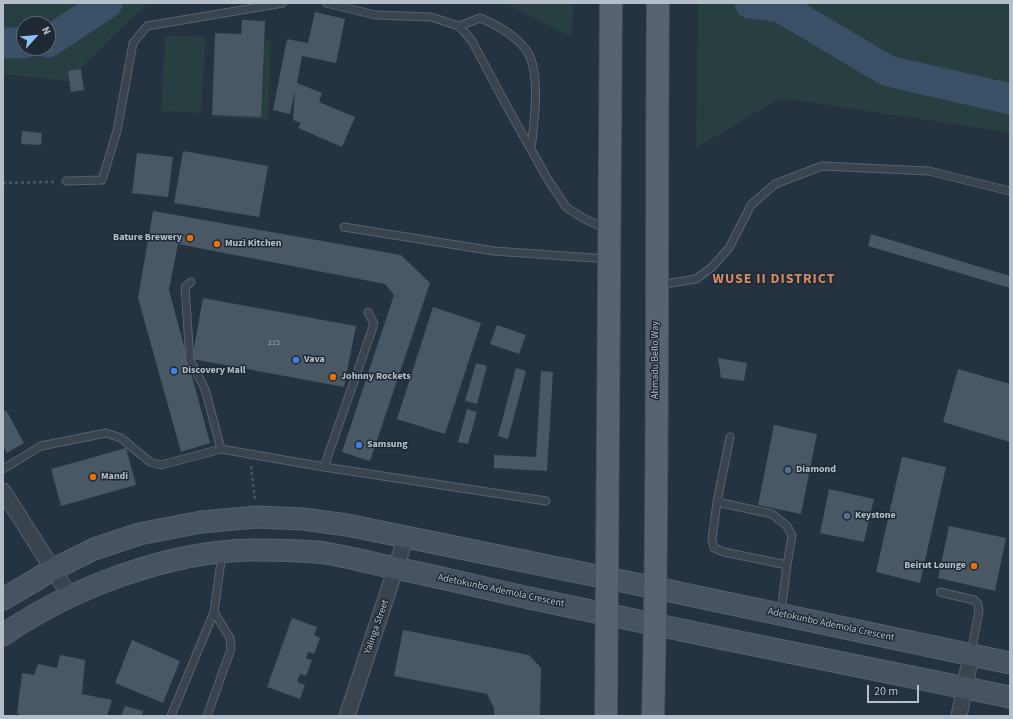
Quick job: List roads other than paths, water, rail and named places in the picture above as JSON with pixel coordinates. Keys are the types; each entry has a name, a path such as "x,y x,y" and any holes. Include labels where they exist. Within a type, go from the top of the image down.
{"main road":[{"path":"606,716 611,3"},
{"name":"Ahmadu Bello Way","path":"653,716 656,588 656,192 658,3"},
{"name":"Adetokunbo Ademola Crescent","path":"3,599 54,569 94,549 139,534 201,522 257,517 303,519 347,525 406,537 1010,663"},
{"name":"Adetokunbo Ademola Crescent","path":"3,635 70,596 137,570 177,560 223,552 250,550 325,553 606,614 1010,697"}],"street":[{"path":"3,492 70,596"},
{"name":"Yalinga Street","path":"347,716 406,537"},
{"path":"959,716 971,655"}],"lane":[{"path":"66,181 102,180 117,131 133,43 147,26 284,3"},
{"path":"326,3 375,15 431,17 459,26 472,41 505,104 566,207 584,218 610,230"},
{"path":"459,26 480,18 494,24 523,46 530,57 535,73 535,110 531,149"},
{"path":"656,285 696,279 711,268 729,248 751,205 775,184 822,166 929,171 1010,191"},
{"path":"344,227 494,251 610,259"},
{"path":"191,282 185,287 190,360 205,389 221,449"},
{"path":"324,466 374,324 368,312"},
{"path":"3,469 42,446 106,433 121,438 150,462 161,465 221,449 546,501"},
{"path":"730,437 717,502 712,539 714,548 724,552 787,565"},
{"path":"717,502 772,514 787,526 792,536 780,614"},
{"path":"171,716 214,612 223,552"},
{"path":"940,592 974,600 978,604 979,611 971,655"},
{"path":"206,716 230,649 230,638 214,612"}],"waterway":[{"path":"56,37 107,3"},
{"path":"750,3 780,7 888,71 1010,99"},
{"path":"3,43 16,43"}],"place":[{"name":"Bature Brewery","path":"190,238"},
{"name":"Muzi Kitchen","path":"217,244"},
{"name":"Vava","path":"296,360"},
{"name":"Discovery Mall","path":"174,371"},
{"name":"Johnny Rockets","path":"333,377"},
{"name":"Samsung","path":"359,445"},
{"name":"Diamond","path":"788,470"},
{"name":"Mandi","path":"93,477"},
{"name":"Keystone","path":"847,516"},
{"name":"Beirut Lounge","path":"974,566"}],"district":[{"name":"WUSE II DISTRICT","path":"774,280"}]}
